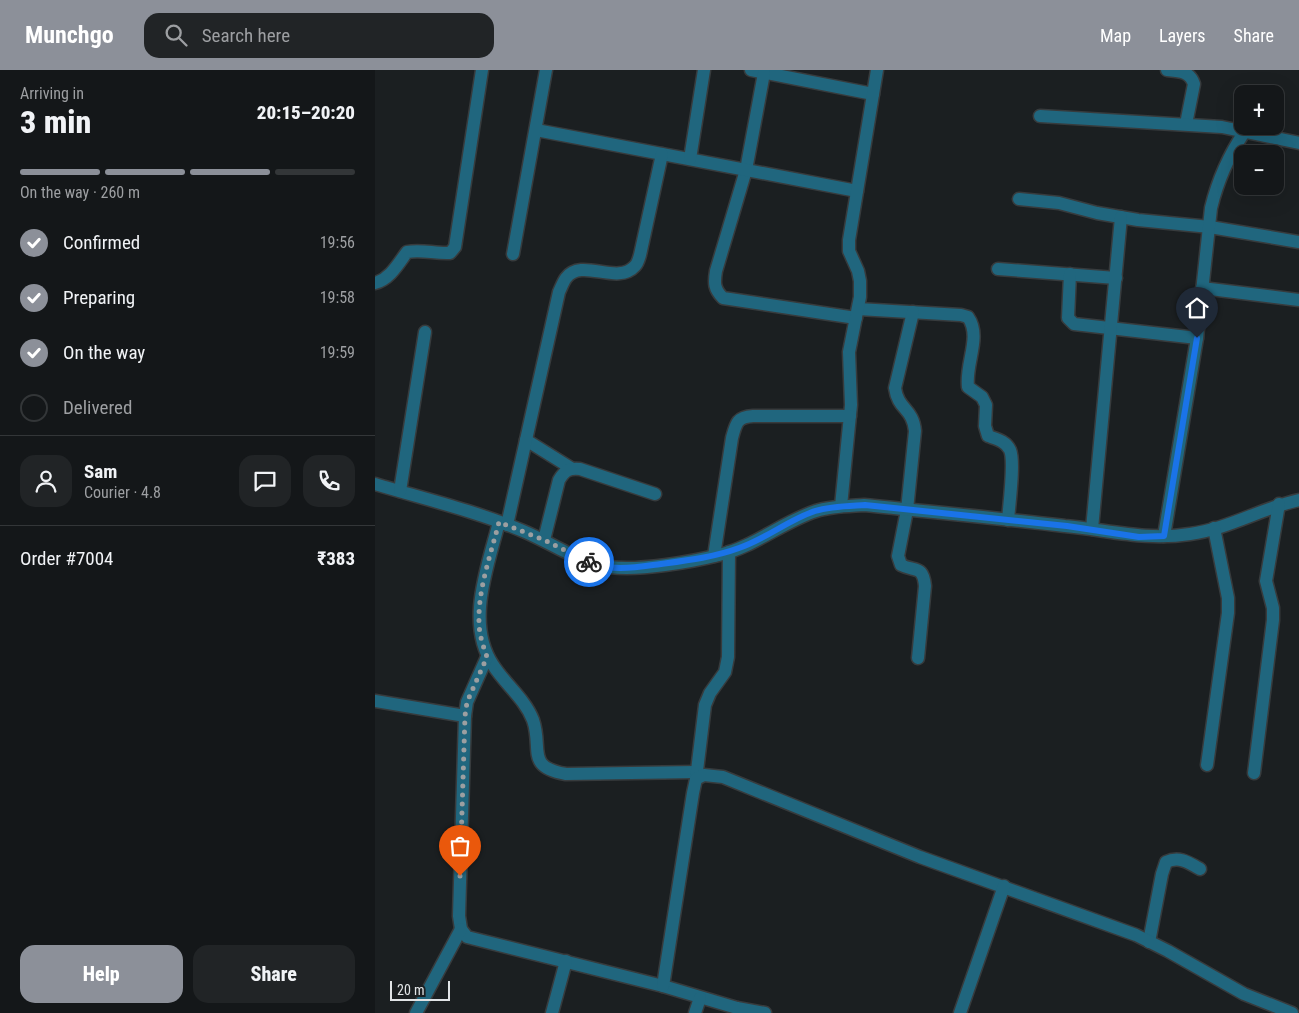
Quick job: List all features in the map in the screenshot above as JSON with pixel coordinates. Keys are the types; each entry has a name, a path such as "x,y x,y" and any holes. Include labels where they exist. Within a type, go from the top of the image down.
{"street":[{"path":"375,283 382,281 391,274 407,252 417,250 442,254 450,253 455,247 482,70"},
{"path":"513,254 546,70"},
{"path":"690,159 704,70"},
{"path":"841,506 852,388 849,352 857,313 860,282 858,271 849,252 849,240 877,70"},
{"path":"1167,70 1186,72 1192,78 1194,84 1187,124"},
{"path":"873,94 757,71 746,170 716,271 714,283 716,291 723,298 857,313 913,312 968,317 972,322 974,331 967,378 968,387 982,397 986,406 985,426 988,436 1005,442 1011,451 1008,520"},
{"path":"1040,116 1187,124 1234,130"},
{"path":"536,130 857,191"},
{"path":"1164,536 1197,338 1211,208 1216,186 1230,154 1242,135"},
{"path":"1263,135 1299,143"},
{"path":"662,154 636,266 627,271 616,273 583,270 573,272 565,279 559,292 526,440 484,583 479,623 481,641 487,657 497,672 527,708 533,722 538,756 542,766 553,772 566,774 704,775 723,777 919,857 1004,886 1149,942 1244,994 1261,1007 1292,1013"},
{"path":"1019,199 1059,203 1121,217 1210,227 1299,241"},
{"path":"1092,529 1121,217"},
{"path":"998,269 1116,278"},
{"path":"1070,274 1068,318 1074,324 1197,338"},
{"path":"1202,288 1299,300"},
{"path":"913,312 895,388 897,398 914,420 915,431 907,510 898,556 899,561 905,567 915,568 924,577 925,586 918,658"},
{"path":"400,492 425,332"},
{"path":"714,556 736,423 743,417 753,416 850,416"},
{"path":"526,440 571,468 580,469 655,494"},
{"path":"544,540 559,480 564,472 571,468"},
{"path":"375,484 503,523 544,540 592,564 633,568 729,552 817,510 841,506 865,505 1092,529 1139,537 1191,534 1214,528 1279,504 1299,500"},
{"path":"1254,773 1273,620 1273,608 1267,581 1279,504"},
{"path":"1207,765 1228,613 1228,598 1214,528"},
{"path":"663,986 696,776 705,705 725,672 728,656 729,552"},
{"path":"487,657 470,695 465,716 459,916 461,928 467,937 663,986 700,998 765,1013"},
{"path":"375,701 465,716"},
{"path":"1149,942 1161,874 1165,862 1172,859 1183,860 1200,869"},
{"path":"960,1013 1004,886"},
{"path":"416,1013 461,928"},
{"path":"551,1013 566,961"},
{"path":"695,1013 700,998"}],"way so far":[{"path":"460,876 465,716 467,702 487,657 481,641 479,623 484,583 499,522 544,540 573,556 589,562"}],"route":[{"path":"589,562 612,567 633,568 720,555 742,547 817,510 841,506 865,505 1067,526 1139,537 1164,536 1197,338"}]}
